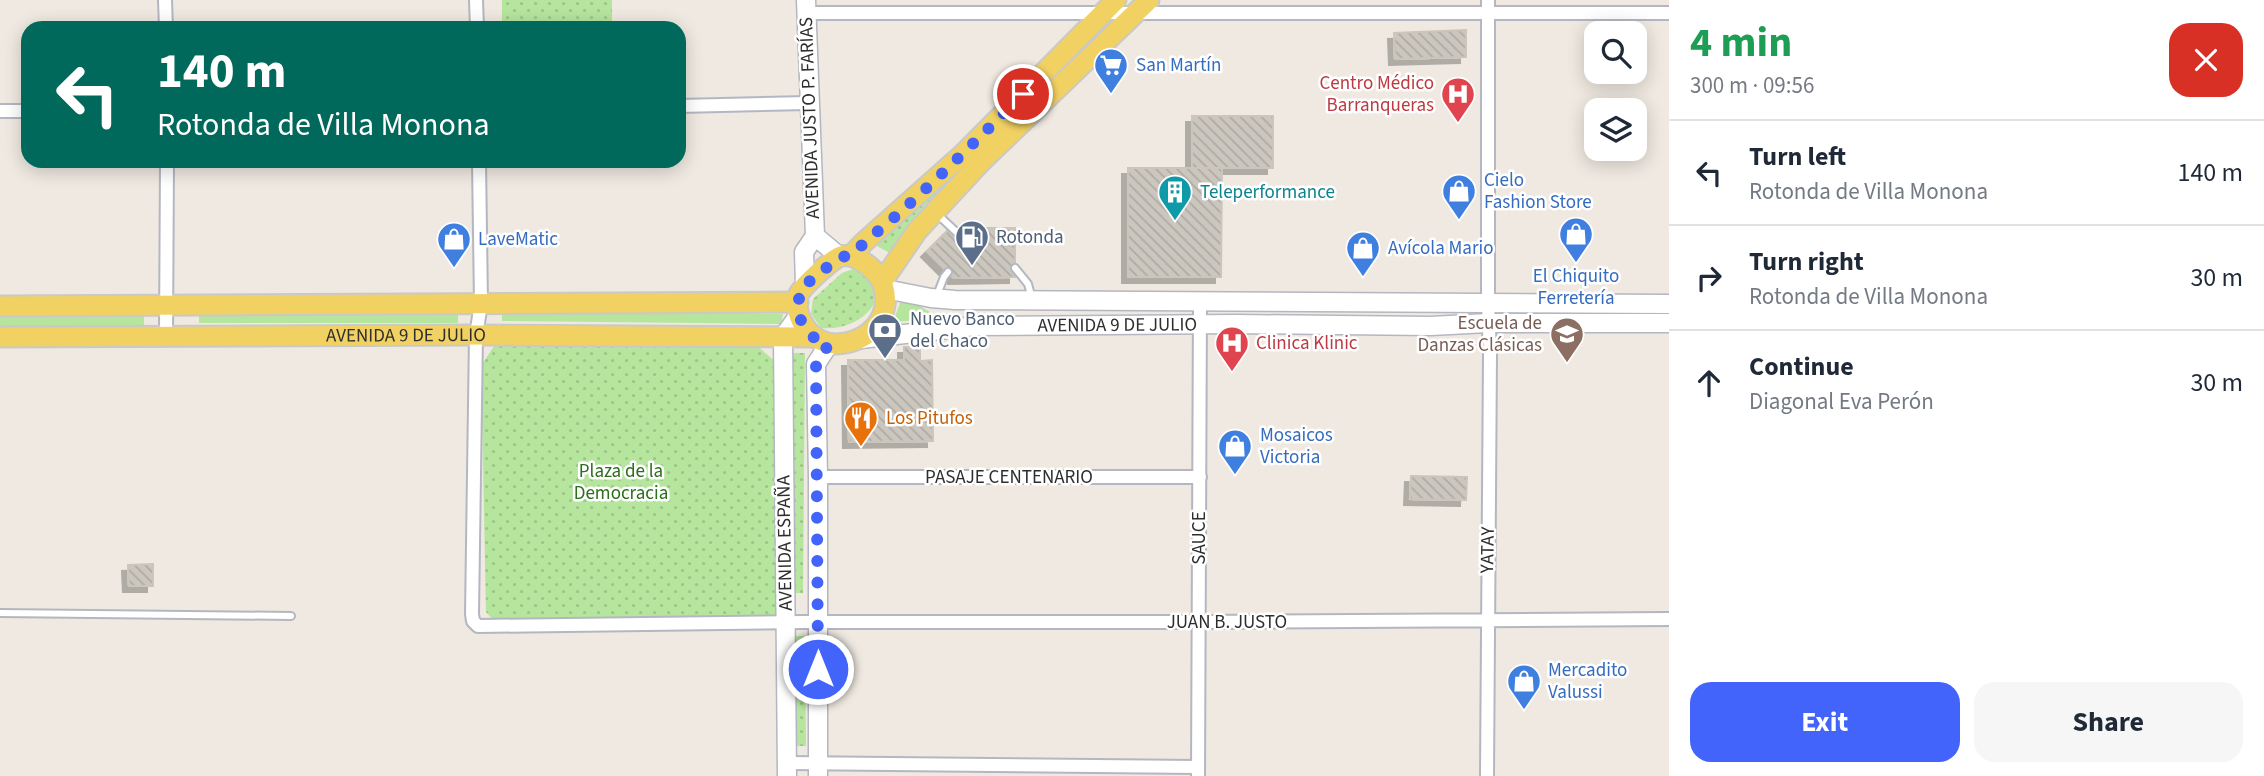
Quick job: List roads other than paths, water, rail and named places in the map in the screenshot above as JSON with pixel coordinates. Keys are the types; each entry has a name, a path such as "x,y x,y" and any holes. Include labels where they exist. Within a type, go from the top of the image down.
{"main road":[{"path":"783,337 800,301 846,256 964,154 1116,0"},
{"path":"883,286 917,231 981,162 1143,6"},
{"name":"AVENIDA JUSTO P. FARÍAS","path":"800,301 804,252 814,236 806,7"},
{"name":"AVENIDA JUSTO P. FARÍAS","path":"814,236 846,256"},
{"path":"800,301 806,330 821,340 845,344 860,340 873,331 885,304 883,286 868,264 846,256"},
{"name":"AVENIDA 9 DE JULIO","path":"883,286 936,299 1669,303"},
{"name":"AVENIDA 9 DE JULIO","path":"0,306 800,301"},
{"name":"AVENIDA 9 DE JULIO","path":"860,340 975,326 1669,323"},
{"name":"AVENIDA 9 DE JULIO","path":"0,337 476,335 783,337 821,340"},
{"name":"AVENIDA ESPAÑA","path":"783,337 787,770"},
{"name":"AVENIDA ESPAÑA","path":"818,769 816,364 821,340"}],"street":[{"path":"165,0 166,21"},
{"path":"476,0 477,21"},
{"name":"YATAY","path":"1487,776 1490,368 1488,0"},
{"path":"806,7 1101,15 1143,6 1488,14 1669,13"},
{"path":"686,106 808,103"},
{"path":"0,111 21,111"},
{"path":"166,337 167,168"},
{"path":"476,335 481,304 479,168"},
{"name":"SAUCE","path":"1198,771 1200,301"},
{"name":"JUAN B. JUSTO","path":"476,335 472,614 473,621 478,626 785,622 1669,619"},
{"name":"PASAJE CENTENARIO","path":"818,477 1200,478"},
{"path":"787,770 1198,771"}],"lane":[{"path":"935,212 967,242"},
{"path":"1015,268 1028,284 1033,300"},
{"path":"936,299 948,272"},
{"path":"0,613 291,616"}],"place":[{"name":"San Martín","path":"1111,95"},
{"name":"Centro Médico Barranqueras","path":"1458,124"},
{"name":"Cielo Fashion Store","path":"1459,221"},
{"name":"Teleperformance","path":"1175,222"},
{"name":"El Chiquito Ferretería","path":"1576,264"},
{"name":"Rotonda","path":"972,267"},
{"name":"LaveMatic","path":"454,269"},
{"name":"Avícola Mario","path":"1363,278"},
{"name":"Nuevo Banco del Chaco","path":"885,360"},
{"name":"Escuela de Danzas Clásicas","path":"1567,364"},
{"name":"Clinica Klinic","path":"1232,373"},
{"name":"Los Pitufos","path":"861,448"},
{"name":"Mosaicos Victoria","path":"1235,476"},
{"name":"Mercadito Valussi","path":"1524,711"}],"park label":[{"name":"Plaza de la Democracia","path":"621,482"}]}
